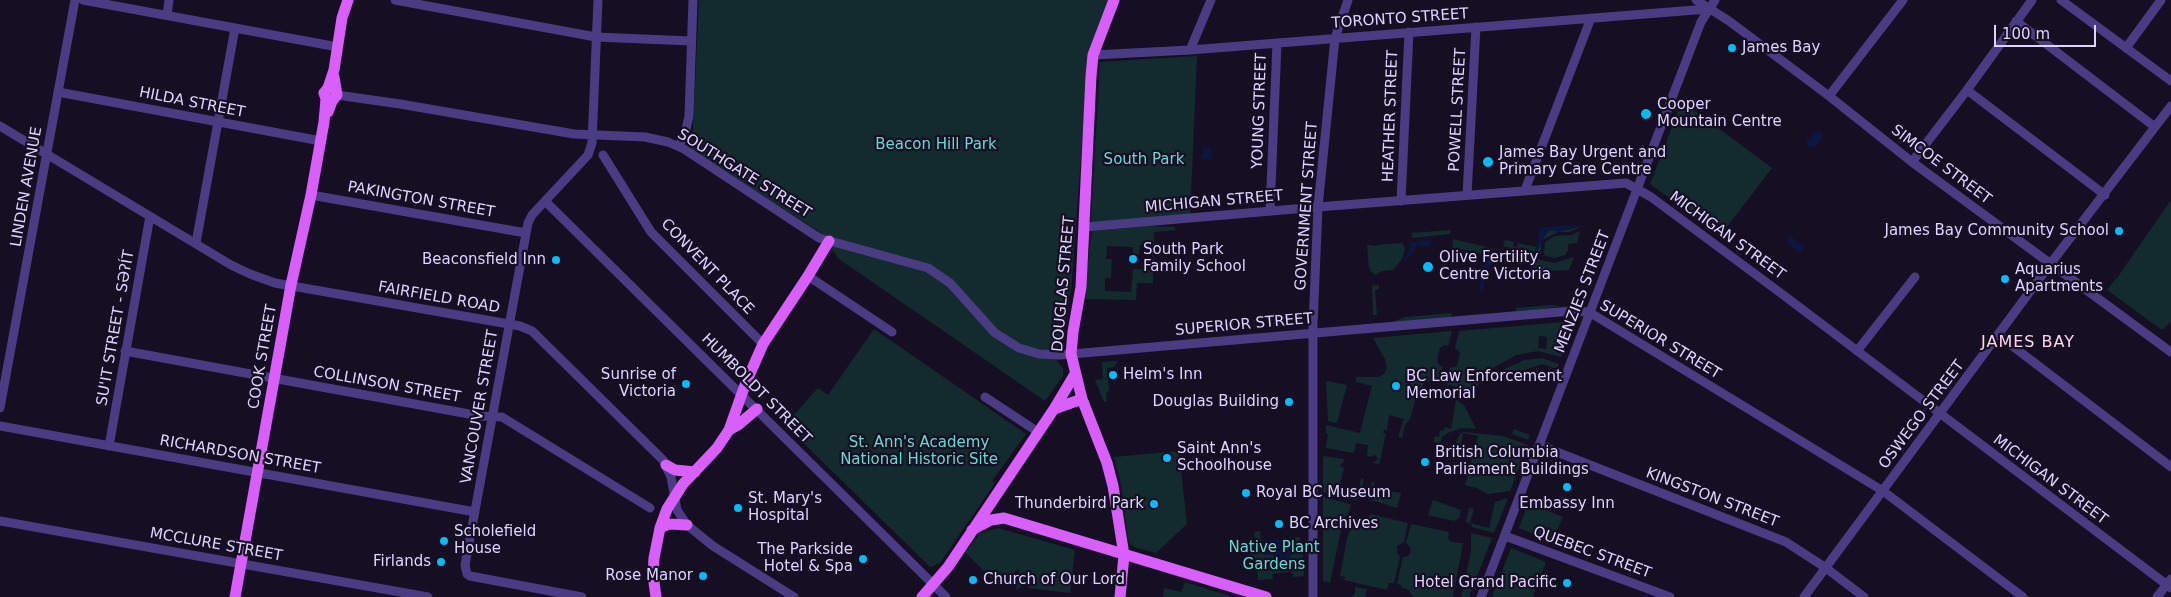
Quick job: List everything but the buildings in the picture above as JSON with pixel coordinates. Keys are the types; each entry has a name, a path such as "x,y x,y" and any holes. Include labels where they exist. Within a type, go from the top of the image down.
{"main road":[{"name":"COOK STREET","path":"235,597 274,378 331,94 342,18 348,0"},
{"name":"DOUGLAS STREET","path":"1114,0 1093,55 1081,287 1071,354 1082,399 1107,463 1113,486 1124,555 1120,597"},
{"path":"656,597 653,575 660,528 665,513 674,496 716,448 729,430 763,344 828,242"},
{"path":"922,597 934,585 972,530 1054,409 1075,374"},
{"path":"1054,409 1082,399"},
{"path":"729,430 757,409"},
{"path":"666,465 675,470 695,472"},
{"path":"993,498 994,506 1004,518"},
{"path":"972,530 991,520 1004,518 1266,597"},
{"path":"660,528 669,524 687,525"}],"street":[{"name":"LINDEN AVENUE","path":"0,408 75,0"},
{"path":"83,0 338,47"},
{"path":"167,14 170,0"},
{"path":"395,0 596,37 691,41"},
{"name":"VANCOUVER STREET","path":"582,597 477,577 467,574 466,565 512,304 529,220 588,155 593,136 598,0"},
{"path":"679,146 688,122 692,0"},
{"path":"1190,50 1211,0"},
{"name":"GOVERNMENT STREET","path":"1313,597 1314,333 1318,207 1335,38 1348,0"},
{"name":"SIMCOE STREET","path":"1696,0 1730,21 1912,162 2171,352"},
{"name":"MENZIES STREET","path":"1481,597 1698,29 1715,0"},
{"path":"1829,96 1903,0"},
{"path":"1912,162 2032,0"},
{"path":"2061,0 2171,81"},
{"path":"2126,48 2160,0"},
{"name":"TORONTO STREET","path":"1093,55 1190,50 1708,9"},
{"path":"1525,190 1590,18"},
{"path":"2016,21 2156,127"},
{"name":"POWELL STREET","path":"1467,195 1476,27"},
{"path":"196,243 235,28"},
{"name":"HEATHER STREET","path":"1401,201 1409,32"},
{"name":"YOUNG STREET","path":"1270,211 1277,42"},
{"path":"1967,90 2105,195"},
{"name":"HILDA STREET","path":"58,92 321,141"},
{"name":"SOUTHGATE STREET","path":"331,94 574,134 645,137 668,142 679,146 819,238 928,268 950,283 985,324 1006,341 1038,354 1071,354"},
{"name":"OSWEGO STREET","path":"1804,597 2051,264 2171,106"},
{"name":"FAIRFIELD ROAD","path":"0,126 245,272 275,283 527,328 537,334 666,465 671,477 677,510 687,525 713,546 794,597"},
{"name":"CONVENT PLACE","path":"604,154 651,232 763,344"},
{"name":"MICHIGAN STREET","path":"1084,227 1626,183 1637,188 1782,294 1940,414 2170,584"},
{"name":"PAKINGTON STREET","path":"311,195 526,232"},
{"name":"HUMBOLDT STREET","path":"545,201 946,597"},
{"name":"SU'IT STREET - SƏʔÍT","path":"109,446 150,216"},
{"path":"808,276 892,332"},
{"path":"1857,351 1915,277"},
{"name":"SUPERIOR STREET","path":"1071,354 1571,311 1589,312 1882,491 2023,597"},
{"path":"1998,336 2171,467"},
{"name":"COLLINSON STREET","path":"126,351 480,416 506,419 650,508"},
{"path":"985,397 1038,432"},
{"name":"RICHARDSON STREET","path":"0,426 475,512"},
{"name":"KINGSTON STREET","path":"1539,446 1786,542 1826,568 1864,597"},
{"name":"MCCLURE STREET","path":"0,521 428,597"},
{"name":"QUEBEC STREET","path":"1505,536 1670,597"},
{"path":"2157,597 2170,584"}],"green space":[{"name":"Beacon Hill Park","path":"699,0 1109,0 1085,101 1071,291 1057,361 1063,368 1063,376 1045,401 839,259 818,231 692,149"},
{"name":"South Park","path":"1197,56 1190,216 1091,223 1100,62"},
{"path":"1682,101 1772,168 1720,236 1650,184"},
{"path":"2171,200 2171,322 2162,330 2107,290 2116,278 2119,280 2117,278"},
{"path":"1148,226 1174,227 1176,230 1154,232 1153,283 1137,283 1136,300 1083,299 1092,231","holes":["1140,245 1153,245 1152,270 1133,269 1131,292 1105,291 1105,278 1111,278 1112,259 1106,259 1107,246 1133,247 1133,254 1139,254"]},
{"path":"1582,226 1570,232 1558,232"},
{"path":"1550,229 1558,232 1542,240"},
{"path":"1451,230 1450,234 1412,238 1412,233"},
{"path":"1580,231 1577,243 1568,244 1566,255 1554,258 1544,255 1545,242 1555,236 1571,235"},
{"path":"1453,239 1495,249 1483,254 1460,249 1451,258"},
{"path":"1505,240 1514,242 1513,246 1517,247 1518,243 1536,247 1535,252 1541,241 1541,250 1537,254 1503,246"},
{"path":"1402,243 1405,249 1402,259 1393,270 1382,271 1376,275 1371,272 1367,245 1377,246"},
{"path":"1574,257 1569,270 1531,272 1532,258 1554,263"},
{"path":"1379,285 1379,289 1375,290 1377,315 1373,315 1372,286"},
{"path":"1561,306 1516,311 1516,308"},
{"path":"1452,313 1451,319 1393,322 1405,317"},
{"path":"1576,321 1572,333 1560,329 1556,340 1566,344 1561,357 1538,351 1516,355 1493,368 1472,392 1446,384 1450,368 1457,366 1460,353 1455,348 1459,331","holes":["1539,336 1547,337 1546,349 1538,348"]},
{"name":"St. Ann's Academy National Historic Site","path":"874,329 1026,434 992,481 995,483 940,563 930,567 785,425 818,388 828,395"},
{"path":"1452,331 1448,346 1445,345 1440,348 1437,361 1443,367 1439,382 1429,381 1424,383 1416,398 1410,419 1405,425 1402,438 1398,437 1404,419 1389,415 1387,430 1384,430 1383,433 1386,434 1379,464 1372,463 1378,460 1376,455 1369,457 1367,455 1368,445 1356,443 1354,453 1326,448 1328,434 1326,433 1326,425 1360,433 1372,386 1356,382 1356,377 1378,377 1384,374 1387,368 1385,359 1373,338"},
{"path":"1542,358 1559,364 1557,369 1542,364 1506,377 1497,377 1498,372 1524,360"},
{"path":"1118,361 1114,367 1107,368 1109,390 1106,394 1107,402 1104,402 1095,380 1103,379 1102,362"},
{"path":"1326,381 1347,385 1337,423 1328,421"},
{"path":"1456,400 1464,405 1476,429 1461,428 1450,432 1442,437 1440,446 1453,449 1460,434 1464,432 1503,436 1528,445 1510,491 1488,494 1477,488 1465,485 1478,436 1463,433 1460,452 1439,447 1440,444 1434,442 1435,436 1439,437 1440,430 1443,431 1445,427 1451,429"},
{"path":"1514,429 1530,435 1528,440 1512,434"},
{"name":"Thunderbird Park","path":"1179,451 1187,524 1156,553 1134,547 1128,539 1121,485 1114,457"},
{"path":"1323,456 1345,459 1340,466 1344,468 1338,493 1357,497 1361,479 1364,479 1359,498 1355,500 1323,492"},
{"path":"1372,482 1375,482 1372,489 1401,493 1397,508 1368,499"},
{"path":"1323,497 1350,504 1351,506 1342,525 1330,583 1323,581"},
{"path":"1508,498 1494,533 1472,527 1471,524 1466,522 1469,508 1474,509 1470,523 1489,528 1495,502"},
{"path":"1433,500 1461,510 1459,518 1454,521 1428,515"},
{"path":"1529,501 1540,505 1540,508 1563,517 1556,533 1559,534 1555,542 1519,528"},
{"path":"1370,514 1408,523 1404,542 1397,546 1397,553 1400,557 1394,583 1389,583 1387,590 1344,580 1345,577 1340,576 1347,539 1354,518 1364,522 1368,520"},
{"path":"1411,524 1449,532 1448,538 1451,542 1463,543 1453,597 1413,597 1408,589 1402,588 1401,585 1397,584 1403,557 1408,556 1411,552 1410,547 1406,543"},
{"path":"998,528 1075,550 1070,593 1029,588 1026,583 1016,590 1019,569 997,584 965,552 980,534"},
{"name":"Native Plant Gardens","path":"1260,531 1261,541 1300,537 1299,551 1303,551 1304,576 1293,577 1292,572 1289,572 1272,574 1273,579 1258,580 1256,559 1251,559 1250,554 1257,553 1254,532"},
{"path":"1471,533 1492,538 1469,597 1461,597 1471,552"},
{"path":"1511,548 1546,562 1533,597 1492,597"},
{"path":"1185,582 1233,597 1163,597 1164,588 1181,592"},
{"path":"1355,587 1367,589 1365,597 1352,597 1355,593"}],"water":[{"path":"1817,131 1822,132 1823,137 1815,147 1809,147 1806,142"},
{"path":"1203,147 1211,147 1211,159 1202,159"},
{"path":"1583,224 1558,232 1550,230 1546,232 1538,250 1536,250 1541,228"},
{"path":"1790,236 1804,247 1800,253 1786,242"},
{"path":"1432,240 1428,247 1416,245 1415,251 1404,260 1411,245 1410,242"},
{"path":"1496,250 1482,290 1479,290 1485,260"},
{"path":"1289,538 1289,547 1293,553 1287,560 1281,560 1278,556 1262,554 1261,541"}],"place":[{"name":"James Bay","path":"1732,48"},
{"name":"Cooper Mountain Centre","path":"1646,114"},
{"name":"James Bay Urgent and Primary Care Centre","path":"1488,162"},
{"name":"James Bay Community School","path":"2119,231"},
{"name":"South Park Family School","path":"1133,259"},
{"name":"Beaconsfield Inn","path":"556,260"},
{"name":"Olive Fertility Centre Victoria","path":"1428,267"},
{"name":"Aquarius Apartments","path":"2005,279"},
{"name":"Helm's Inn","path":"1113,375"},
{"name":"Sunrise of Victoria","path":"686,384"},
{"name":"BC Law Enforcement Memorial","path":"1396,386"},
{"name":"Douglas Building","path":"1289,402"},
{"name":"Saint Ann's Schoolhouse","path":"1167,458"},
{"name":"British Columbia Parliament Buildings","path":"1425,462"},
{"name":"Embassy Inn","path":"1567,487"},
{"name":"Royal BC Museum","path":"1246,493"},
{"name":"Thunderbird Park","path":"1154,504"},
{"name":"St. Mary's Hospital","path":"738,508"},
{"name":"BC Archives","path":"1279,524"},
{"name":"Scholefield House","path":"444,541"},
{"name":"The Parkside Hotel & Spa","path":"863,559"},
{"name":"Firlands","path":"441,562"},
{"name":"Rose Manor","path":"703,576"},
{"name":"Church of Our Lord","path":"973,580"},
{"name":"Hotel Grand Pacific","path":"1567,583"}],"district":[{"name":"JAMES BAY","path":"2028,343"}]}
